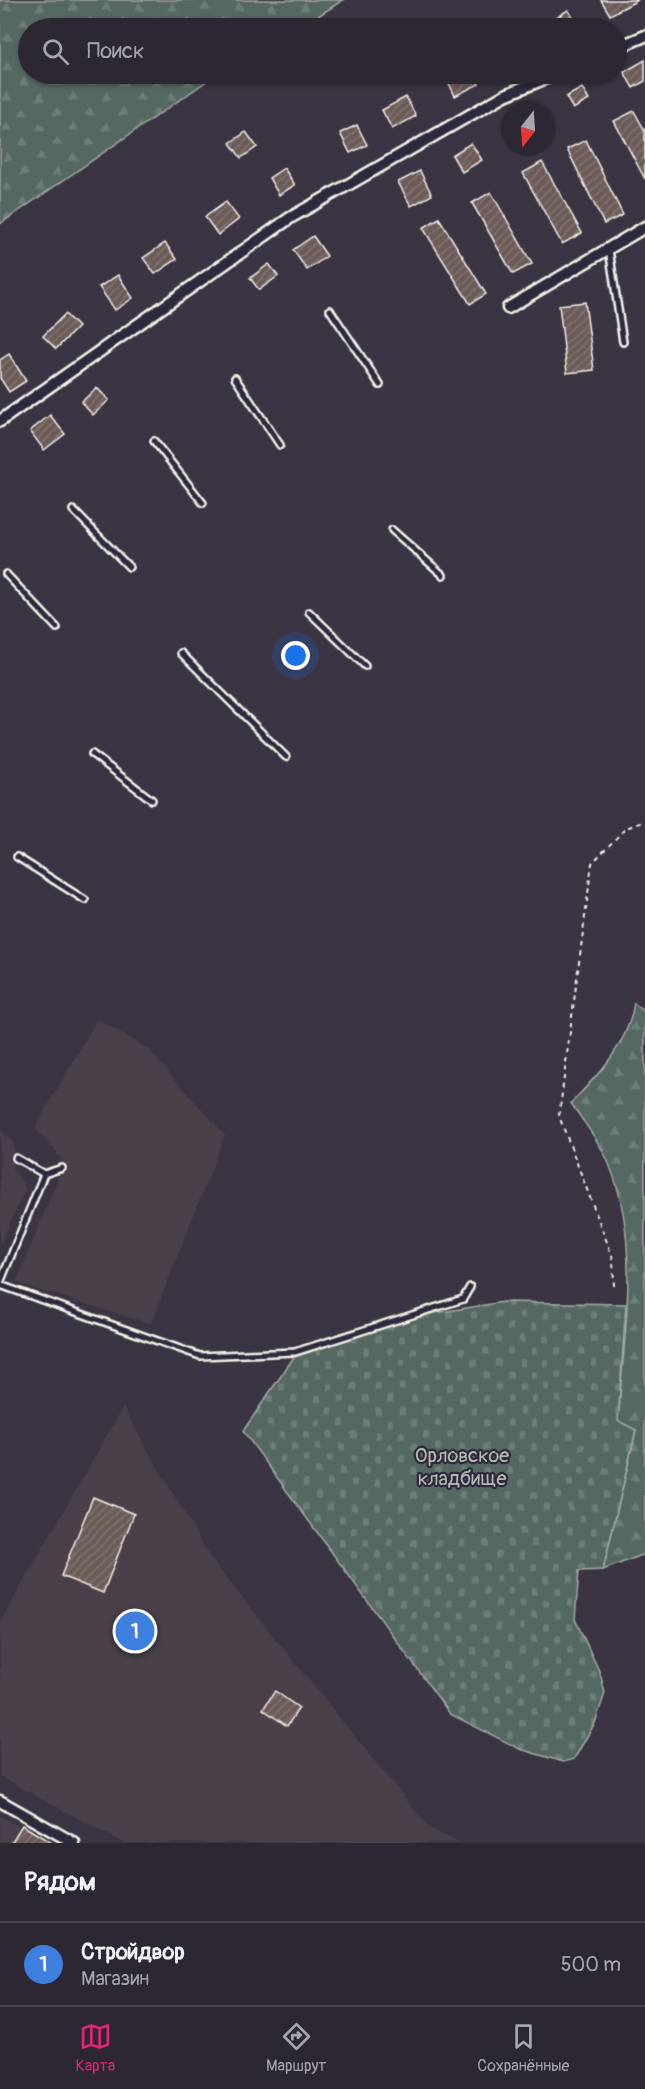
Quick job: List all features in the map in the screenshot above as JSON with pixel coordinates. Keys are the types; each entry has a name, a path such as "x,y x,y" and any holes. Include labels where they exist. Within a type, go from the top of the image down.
{"street":[{"path":"627,43 645,36"},
{"path":"0,422 290,218 505,95 532,84"},
{"path":"508,308 645,226"},
{"path":"0,1802 74,1843"}],"lane":[{"path":"609,248 623,342"},
{"path":"330,310 380,385"},
{"path":"235,378 280,446"},
{"path":"154,441 203,503"},
{"path":"73,510 129,567"},
{"path":"392,530 443,575"},
{"path":"6,573 57,628"},
{"path":"309,612 364,666"},
{"path":"181,653 286,757"},
{"path":"92,754 152,800"},
{"path":"17,856 85,900"},
{"path":"16,1158 44,1174 62,1168"},
{"path":"44,1174 0,1284 200,1356 295,1352 463,1299 470,1287"}],"path":[{"path":"614,1286 613,1258 559,1116 592,864 626,828 645,821"}],"shaded area":[{"path":"97,1019 147,1048 225,1135 151,1324 16,1283 62,1168 61,1158 35,1128"},
{"path":"0,1130 13,1143 16,1158 12,1168 26,1188 0,1245"},
{"path":"123,1407 211,1559 429,1828 459,1843 123,1843 0,1776 0,1623"},
{"path":"0,1816 49,1843 0,1843"}],"green space":[{"path":"0,0 343,0 315,18 18,18 18,84 203,84 0,224"},
{"path":"634,1003 645,1012 645,1554 603,1570 636,1431 618,1422 628,1285 627,1251 624,1217 616,1184 604,1153 571,1103 611,1058 626,1032"},
{"name":"Орловское кладбище","path":"503,1302 626,1304 618,1421 636,1430 603,1570 579,1571 575,1619 600,1673 605,1693 595,1723 574,1759 563,1762 520,1749 450,1714 243,1431 294,1357 417,1316"}],"building":[{"path":"601,0 638,0 610,15"},
{"path":"568,10 573,18 555,18"},
{"path":"645,60 645,81 633,88 627,77 627,70"},
{"path":"449,84 479,84 455,96"},
{"path":"582,88 589,100 573,109 566,97"},
{"path":"406,97 416,116 392,129 382,110"},
{"path":"634,111 645,131 645,179 614,121"},
{"path":"357,125 367,145 350,153 340,133"},
{"path":"246,132 257,147 241,158 230,143"},
{"path":"586,140 623,215 604,224 567,149"},
{"path":"471,143 482,160 462,172 452,155"},
{"path":"542,162 582,233 562,244 523,173"},
{"path":"284,168 295,185 279,195 269,178"},
{"path":"420,171 432,195 411,206 398,182"},
{"path":"491,192 532,264 513,274 472,203"},
{"path":"226,202 239,219 218,235 205,217"},
{"path":"439,218 486,294 470,304 423,228"},
{"path":"313,236 327,256 307,270 293,250"},
{"path":"165,243 177,259 155,274 143,258"},
{"path":"269,264 278,276 259,290 250,278"},
{"path":"118,275 133,298 115,310 99,287"},
{"path":"585,302 594,370 567,373 559,305"},
{"path":"65,314 78,327 56,349 43,336"},
{"path":"9,354 26,381 9,392 0,378 0,360"},
{"path":"97,388 109,400 93,415 81,402"},
{"path":"50,415 65,434 44,450 30,431"},
{"path":"93,1497 134,1514 103,1593 61,1576"},
{"path":"275,1691 299,1708 287,1726 263,1709"},
{"path":"22,1825 52,1843 11,1843"}],"place":[{"name":"Стройдвор","path":"135,1631"}]}
